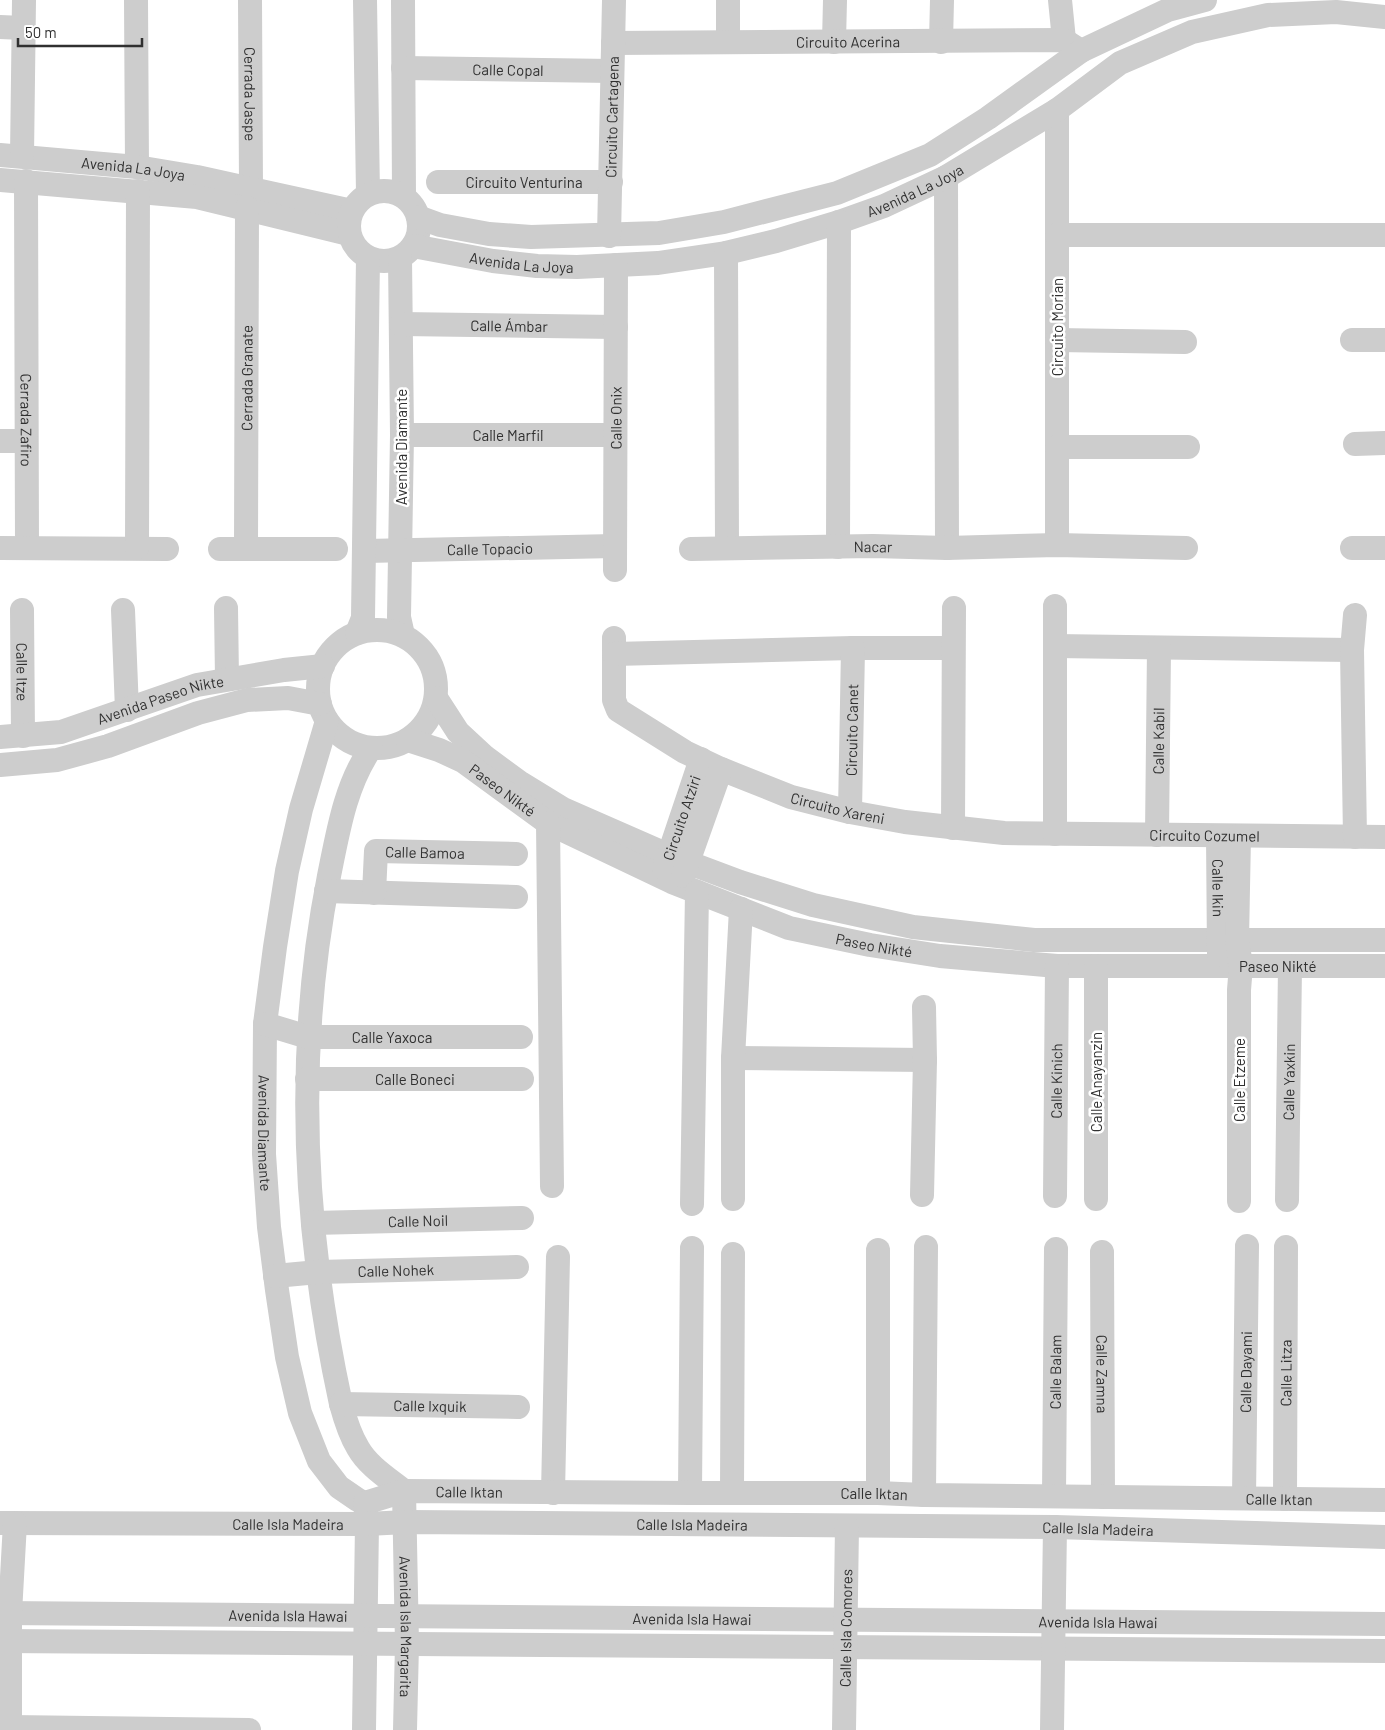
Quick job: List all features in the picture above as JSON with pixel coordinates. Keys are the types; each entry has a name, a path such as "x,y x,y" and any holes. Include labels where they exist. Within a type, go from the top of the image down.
{"street":[{"path":"11,155 24,0"},
{"path":"136,0 137,167"},
{"name":"Cerrada Jaspe","path":"249,198 250,0"},
{"path":"365,0 368,194"},
{"path":"403,0 404,197"},
{"name":"Circuito Cartagena","path":"609,236 614,0"},
{"path":"728,0 728,41"},
{"path":"834,42 835,0"},
{"path":"941,42 942,0"},
{"path":"1060,0 1072,46"},
{"name":"Avenida La Joya","path":"418,217 440,225 488,234 531,237 609,236 659,233 724,222 837,193 930,156 981,123 1072,46 1168,10 1205,0"},
{"name":"Avenida La Joya","path":"406,252 537,266 616,265 658,263 726,253 776,241 884,206 946,176 1056,110 1120,63 1192,32 1268,15 1336,12 1385,17"},
{"path":"0,27 23,28"},
{"name":"Circuito Acerina","path":"613,43 728,41 941,42 1072,46"},
{"name":"Calle Copal","path":"403,68 612,71"},
{"name":"Circuito Morian","path":"1056,110 1057,545"},
{"path":"981,123 989,150"},
{"name":"Avenida La Joya","path":"11,155 137,167 197,176 249,198 350,222"},
{"path":"946,176 947,548"},
{"name":"Avenida La Joya","path":"0,180 197,197 249,198"},
{"name":"Cerrada Zafiro","path":"26,181 27,548"},
{"name":"Circuito Venturina","path":"438,182 611,182"},
{"path":"137,548 138,191"},
{"path":"380,191 393,192 404,197 413,206 418,217 419,232 406,252 384,262 368,258 359,252 353,244 350,222 358,201 368,194 380,191"},
{"name":"Cerrada Granate","path":"246,548 249,198"},
{"path":"838,547 839,222"},
{"path":"1057,235 1385,235"},
{"name":"Avenida Diamante","path":"403,635 400,617 401,324 406,252"},
{"path":"726,253 727,548"},
{"path":"357,633 363,618 365,550 368,258"},
{"name":"Calle Onix","path":"615,570 616,265"},
{"name":"Calle Ámbar","path":"401,324 616,327"},
{"path":"1057,340 1185,342"},
{"path":"1352,340 1385,340"},
{"name":"Calle Marfil","path":"402,435 616,435"},
{"path":"0,440 26,441"},
{"path":"1355,444 1385,443"},
{"path":"1057,447 1188,447"},
{"name":"Nacar","path":"690,549 947,548 1057,545 1186,548"},
{"name":"Calle Topacio","path":"365,550 615,546"},
{"path":"0,548 167,549"},
{"path":"220,548 336,549"},
{"path":"1352,548 1385,548"},
{"path":"1055,606 1055,834"},
{"path":"226,608 227,679"},
{"path":"953,828 954,608"},
{"name":"Calle Itze","path":"11,736 22,610"},
{"path":"123,610 126,710"},
{"path":"1355,615 1352,650 1355,837"},
{"path":"372,630 388,630 403,635 419,646 430,661 436,679 436,698 431,714 421,729 408,740 392,746 371,748 354,744 339,734 324,713 318,685 323,666 331,652 343,641 357,633 372,630"},
{"name":"Circuito Xareni","path":"953,648 614,646 614,700 618,710 685,752 791,797 850,812 953,828"},
{"path":"1055,646 1352,650"},
{"name":"Circuito Canet","path":"850,812 853,648"},
{"name":"Calle Kabil","path":"1157,835 1159,648"},
{"name":"Avenida Paseo Nikte","path":"11,736 61,732 197,685 284,670 323,666"},
{"name":"Avenida Paseo Nikte","path":"0,765 57,760 108,746 198,713 247,700 288,698 324,713"},
{"name":"Paseo Nikté","path":"436,698 458,732 485,757 519,782 563,809 741,909 789,928 870,945 940,956 1058,966 1385,966"},
{"name":"Avenida Diamante","path":"324,713 288,872 265,1024 264,1154 269,1227 275,1276 287,1357 300,1413 320,1461 340,1487 358,1500 366,1514"},
{"name":"Paseo Nikté","path":"408,740 440,750 463,761 548,823 679,874 740,882 813,905 913,928 1034,940 1385,940"},
{"path":"371,748 360,765 347,796 326,891 314,968 308,1037 306,1109 318,1272 323,1310 341,1404 358,1449 378,1470 404,1491 406,1522"},
{"name":"Circuito Atziri","path":"692,1204 679,874 711,764"},
{"path":"548,823 552,1186"},
{"name":"Circuito Cozumel","path":"953,828 1004,833 1385,837"},
{"name":"Calle Ikin","path":"1228,836 1227,940 1230,966"},
{"name":"Calle Bamoa","path":"374,893 376,851 516,854"},
{"path":"326,891 516,897"},
{"path":"733,1199 733,1058 741,909"},
{"name":"Calle Kinich","path":"1055,1196 1058,966"},
{"name":"Calle Anayanzin","path":"1096,966 1096,1199"},
{"name":"Calle Etzeme","path":"1230,966 1239,990 1239,1200"},
{"name":"Calle Yaxkin","path":"1287,1200 1290,966"},
{"path":"922,1195 925,1060 924,1007"},
{"name":"Calle Yaxoca","path":"265,1024 308,1037 521,1037"},
{"path":"733,1058 925,1060"},
{"name":"Calle Boneci","path":"307,1080 522,1079"},
{"name":"Calle Noil","path":"313,1223 522,1218"},
{"name":"Calle Dayami","path":"1244,1498 1247,1246"},
{"path":"924,1495 926,1247"},
{"name":"Calle Litza","path":"1285,1498 1286,1247"},
{"path":"690,1493 692,1248"},
{"name":"Calle Balam","path":"1054,1496 1056,1249"},
{"path":"878,1250 878,1493"},
{"name":"Calle Zamna","path":"1102,1252 1103,1496"},
{"path":"732,1493 733,1254"},
{"path":"553,1493 558,1257"},
{"name":"Calle Nohek","path":"275,1276 318,1272 517,1267"},
{"name":"Calle Ixquik","path":"341,1404 518,1407"},
{"name":"Calle Iktan","path":"366,1514 404,1491 878,1493 1385,1500"},
{"path":"364,1730 366,1514"},
{"name":"Calle Isla Madeira","path":"7,1523 366,1514 406,1522 1055,1527 1385,1537"},
{"name":"Avenida Isla Margarita","path":"405,1730 408,1644 406,1616 406,1522"},
{"path":"7,1523 5,1641 10,1729 248,1730"},
{"name":"Calle Isla Comores","path":"844,1730 847,1526"},
{"path":"1052,1730 1055,1527"},
{"name":"Avenida Isla Hawai","path":"5,1613 1385,1624"},
{"name":"Avenida Isla Hawai","path":"5,1641 1385,1651"},
{"path":"396,1730 414,1730"}]}
